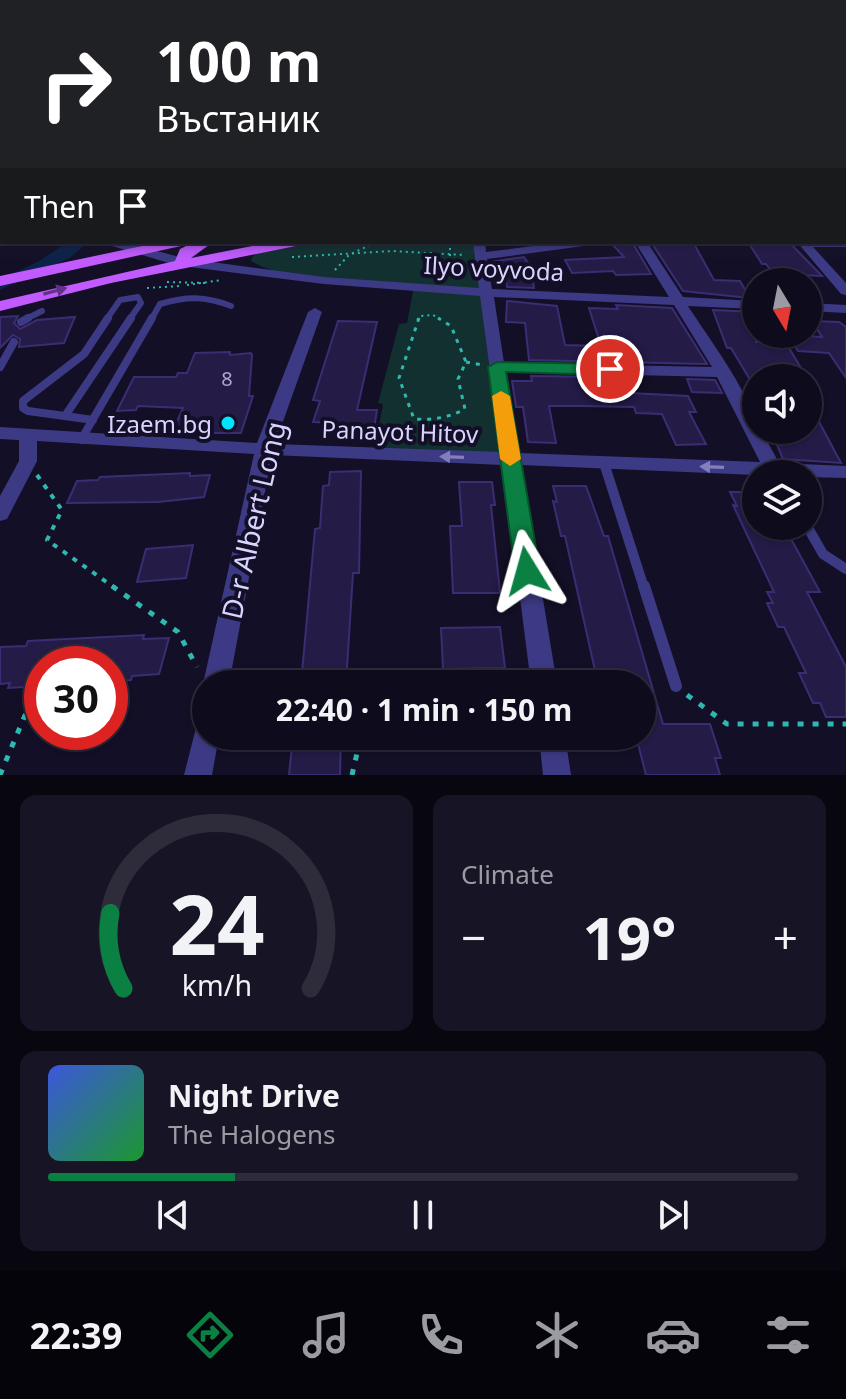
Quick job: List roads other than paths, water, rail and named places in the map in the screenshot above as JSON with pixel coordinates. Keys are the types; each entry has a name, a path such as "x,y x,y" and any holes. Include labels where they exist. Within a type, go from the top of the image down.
{"main road":[{"path":"72,264 88,254 90,244"},
{"path":"0,281 171,244"},
{"path":"182,262 185,252 202,244"},
{"path":"0,306 182,262 256,250 294,249"},
{"path":"242,272 248,256 256,250"},
{"path":"110,278 134,260 135,251"}],"street":[{"path":"112,244 182,262"},
{"path":"542,670 479,249 559,244"},
{"path":"642,244 723,372 769,460"},
{"path":"805,244 846,291"},
{"name":"Ilyo voyvoda","path":"182,262 242,272 485,291 742,304"},
{"path":"822,308 846,309"},
{"name":"D-r Albert Long","path":"219,670 264,449 315,312"},
{"path":"497,367 723,372"},
{"name":"Panayot Hitov","path":"0,433 264,449 742,470"},
{"path":"0,514 28,461 28,436"},
{"name":"Panayot Hitov","path":"822,472 846,472"},
{"path":"198,775 203,750"},
{"path":"554,750 557,775"}],"lane":[{"path":"82,439 160,304 187,295 205,296 231,306"},
{"path":"64,418 141,303 138,297 120,300 84,354 23,401 23,408 28,411 64,418 93,420"},
{"path":"24,322 42,311"},
{"path":"0,367 14,342"},
{"path":"604,463 676,686"},
{"path":"815,540 823,554 846,569"}],"water":[{"path":"65,244 87,244 68,259 0,290 0,280"}],"place":[{"name":"Izaem.bg","path":"228,423"}]}
